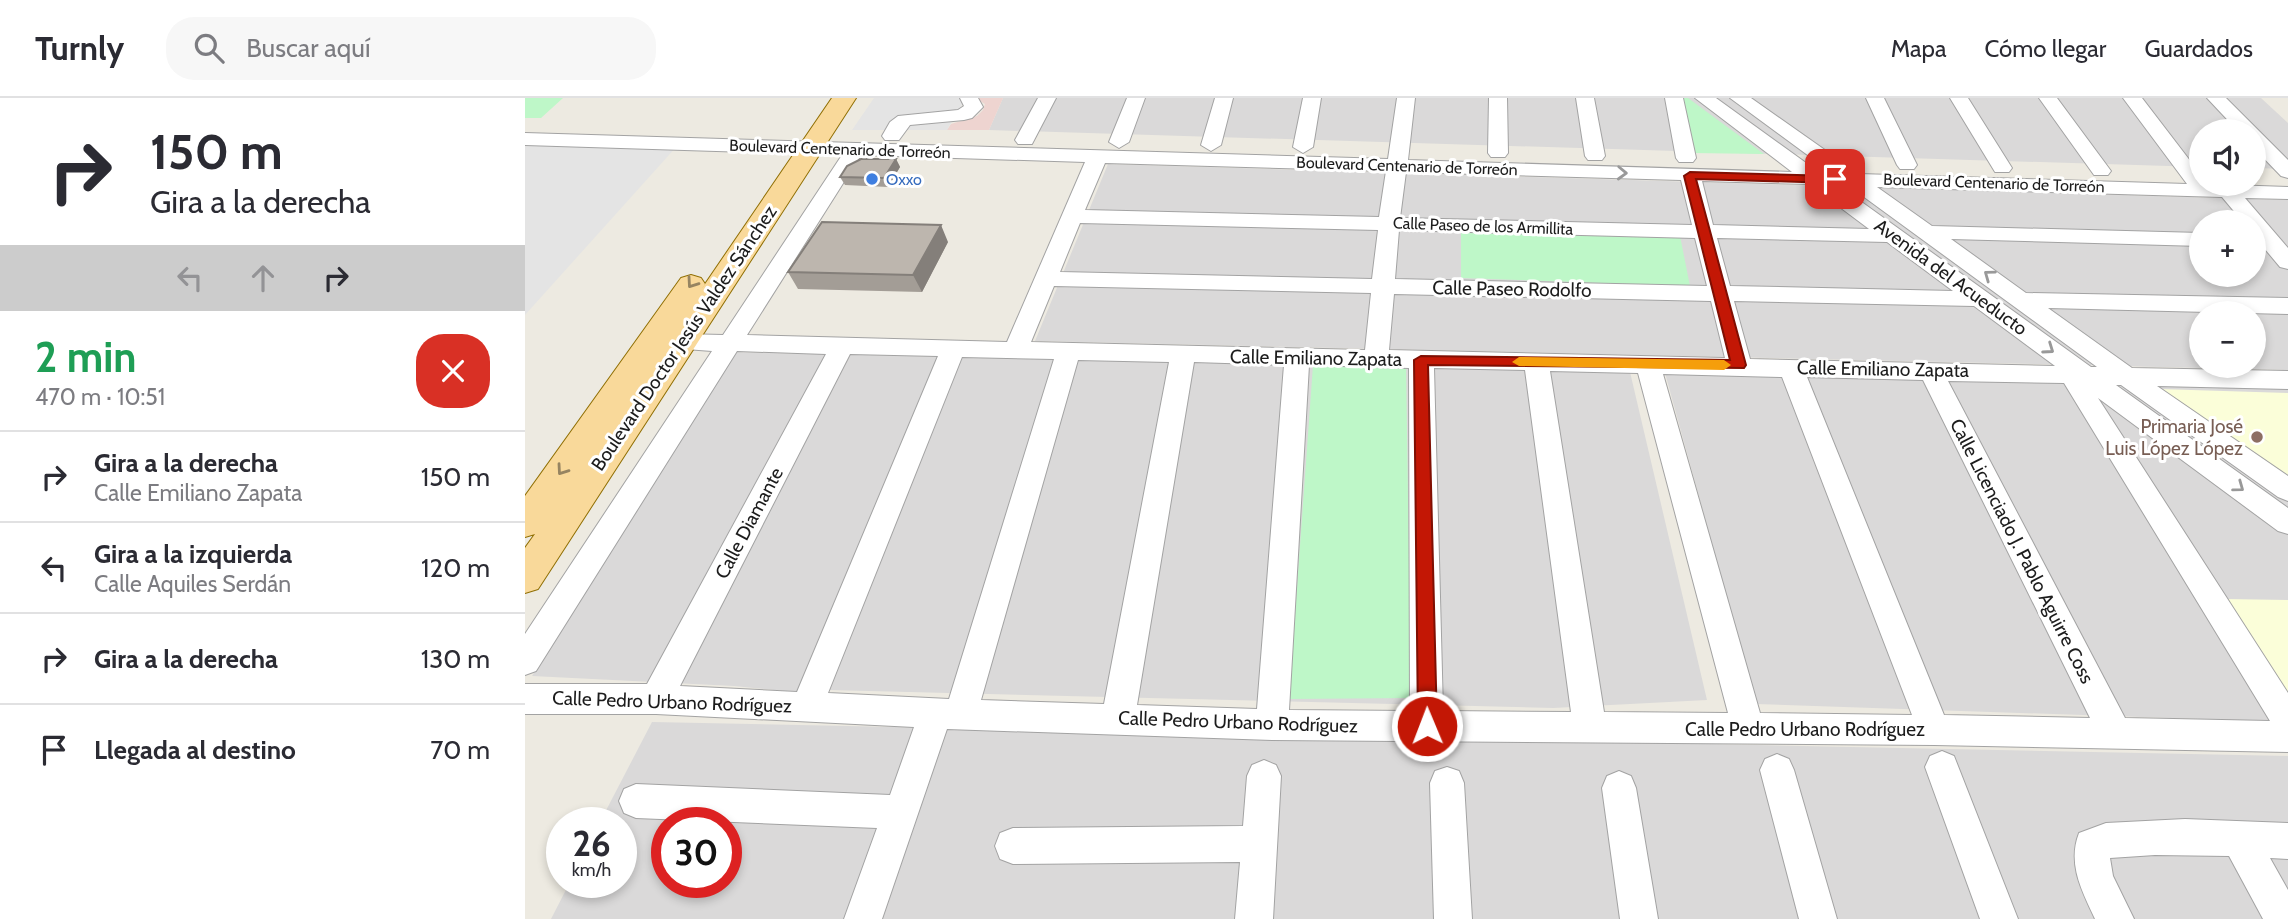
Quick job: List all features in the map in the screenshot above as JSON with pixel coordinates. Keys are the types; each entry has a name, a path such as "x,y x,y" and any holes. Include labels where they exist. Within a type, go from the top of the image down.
{"main road":[{"name":"Boulevard Doctor Jesús Valdez Sánchez","path":"525,578 681,342 804,141 821,98"},
{"name":"Boulevard Doctor Jesús Valdez Sánchez","path":"525,523 804,141 844,98"}],"street":[{"path":"892,136 897,126 905,120 965,114 974,107 969,98"},
{"path":"1025,140 1047,98"},
{"path":"1119,142 1136,98"},
{"path":"1211,145 1224,98"},
{"path":"1303,147 1312,98"},
{"path":"1376,359 1389,223 1406,98"},
{"path":"1498,98 1498,153"},
{"path":"1398,157 1577,161 1588,155 1585,98"},
{"path":"1674,98 1688,167 1739,365"},
{"path":"1704,98 1794,162 1824,171"},
{"path":"1739,98 1824,171"},
{"path":"1875,98 1907,165"},
{"path":"1959,98 2002,168"},
{"path":"2048,98 2101,171"},
{"path":"2132,98 2189,168"},
{"path":"2216,98 2236,119"},
{"name":"Boulevard Centenario de Torreón","path":"525,126 804,141 855,149 1097,157 1398,157 1824,171 1907,165 2101,171 2189,178"},
{"name":"Boulevard Centenario de Torreón","path":"525,139 804,141 892,136 1303,147 1398,157 1498,153 1588,155 1688,167 1794,162"},
{"path":"525,662 855,149"},
{"path":"2266,150 2288,175"},
{"path":"1015,351 1097,157"},
{"name":"Avenida del Acueducto","path":"1824,171 1854,179 1931,232 2122,375 2288,490"},
{"name":"Avenida del Acueducto","path":"1824,171 1895,236 2078,374 2288,523"},
{"path":"2266,176 2288,175"},
{"name":"Boulevard Centenario de Torreón","path":"1854,179 2189,179"},
{"name":"Boulevard Centenario de Torreón","path":"2266,192 2288,193"},
{"name":"Calle Paseo de los Armillita","path":"1072,216 1895,236"},
{"path":"1931,232 2189,239"},
{"path":"2266,243 2288,262"},
{"name":"Calle Paseo Rodolfo","path":"1045,279 1979,299"},
{"path":"2023,300 2288,306"},
{"name":"Calle Emiliano Zapata","path":"681,342 2288,380"},
{"name":"Calle Diamante","path":"656,699 842,346"},
{"path":"807,706 953,349"},
{"path":"863,919 900,812 949,714 1068,352"},
{"path":"1118,718 1183,355"},
{"path":"1272,725 1297,358"},
{"path":"1421,360 1427,726"},
{"path":"1536,362 1590,727"},
{"path":"1648,365 1748,728"},
{"path":"1791,367 1934,730"},
{"name":"Calle Licenciado J. Pablo Aguirre Coss","path":"1930,370 2115,733"},
{"path":"2078,374 2129,471 2288,721"},
{"name":"Calle Pedro Urbano Rodríguez","path":"525,699 656,699 949,714 1272,725 1934,730 2288,737"},
{"path":"1942,767 1999,919"},
{"path":"1777,771 1818,919"},
{"path":"1254,919 1264,776"},
{"path":"1447,783 1453,919"},
{"path":"1619,788 1639,919"},
{"path":"636,802 900,812"},
{"path":"2115,919 2095,877 2090,857 2092,846 2101,841 2146,838 2288,841"},
{"path":"2239,839 2284,919"},
{"path":"1013,846 1259,844"}],"shaded area":[{"path":"874,98 966,98 947,130 852,130"},
{"path":"975,98 1003,98 989,130 947,130 951,124 977,116 983,110 985,104"},
{"path":"1003,98 2261,98 2288,123 2288,169 2266,168 2266,119 2189,119 2189,167 989,130"},
{"path":"525,140 678,145 525,315"},
{"path":"1108,164 2288,200 2288,370 2266,369 2266,301 2189,301 2189,368 1035,341"},
{"path":"733,352 1630,372 1707,700 1553,708 829,690 793,692 734,686 532,676"},
{"path":"1665,373 2049,380 2288,389 2288,722 1756,704"},
{"name":"Primaria José Luis López López","path":"2159,389 2288,393 2288,481"},
{"path":"2224,599 2288,600 2288,698"},
{"path":"652,722 2288,756 2288,919 551,919 562,898 637,898 637,807 608,807"}],"green space":[{"path":"525,98 563,98 541,118 525,118"},
{"path":"1678,98 1688,98 1764,154 1691,153"},
{"path":"1461,233 1680,236 1690,286 1461,278"},
{"path":"1406,364 1411,698 1289,699 1313,365"}],"building":[{"path":"861,159 896,159 884,178 840,177 847,166"},
{"path":"822,222 941,225 913,275 788,272"}],"slow traffic":[{"path":"1519,362 1724,365"}],"place":[{"name":"Oxxo","path":"872,179"},
{"name":"Primaria José Luis López López","path":"2257,437"}],"route":[{"path":"1427,726 1421,360 1739,365 1690,176 1835,179"}]}
